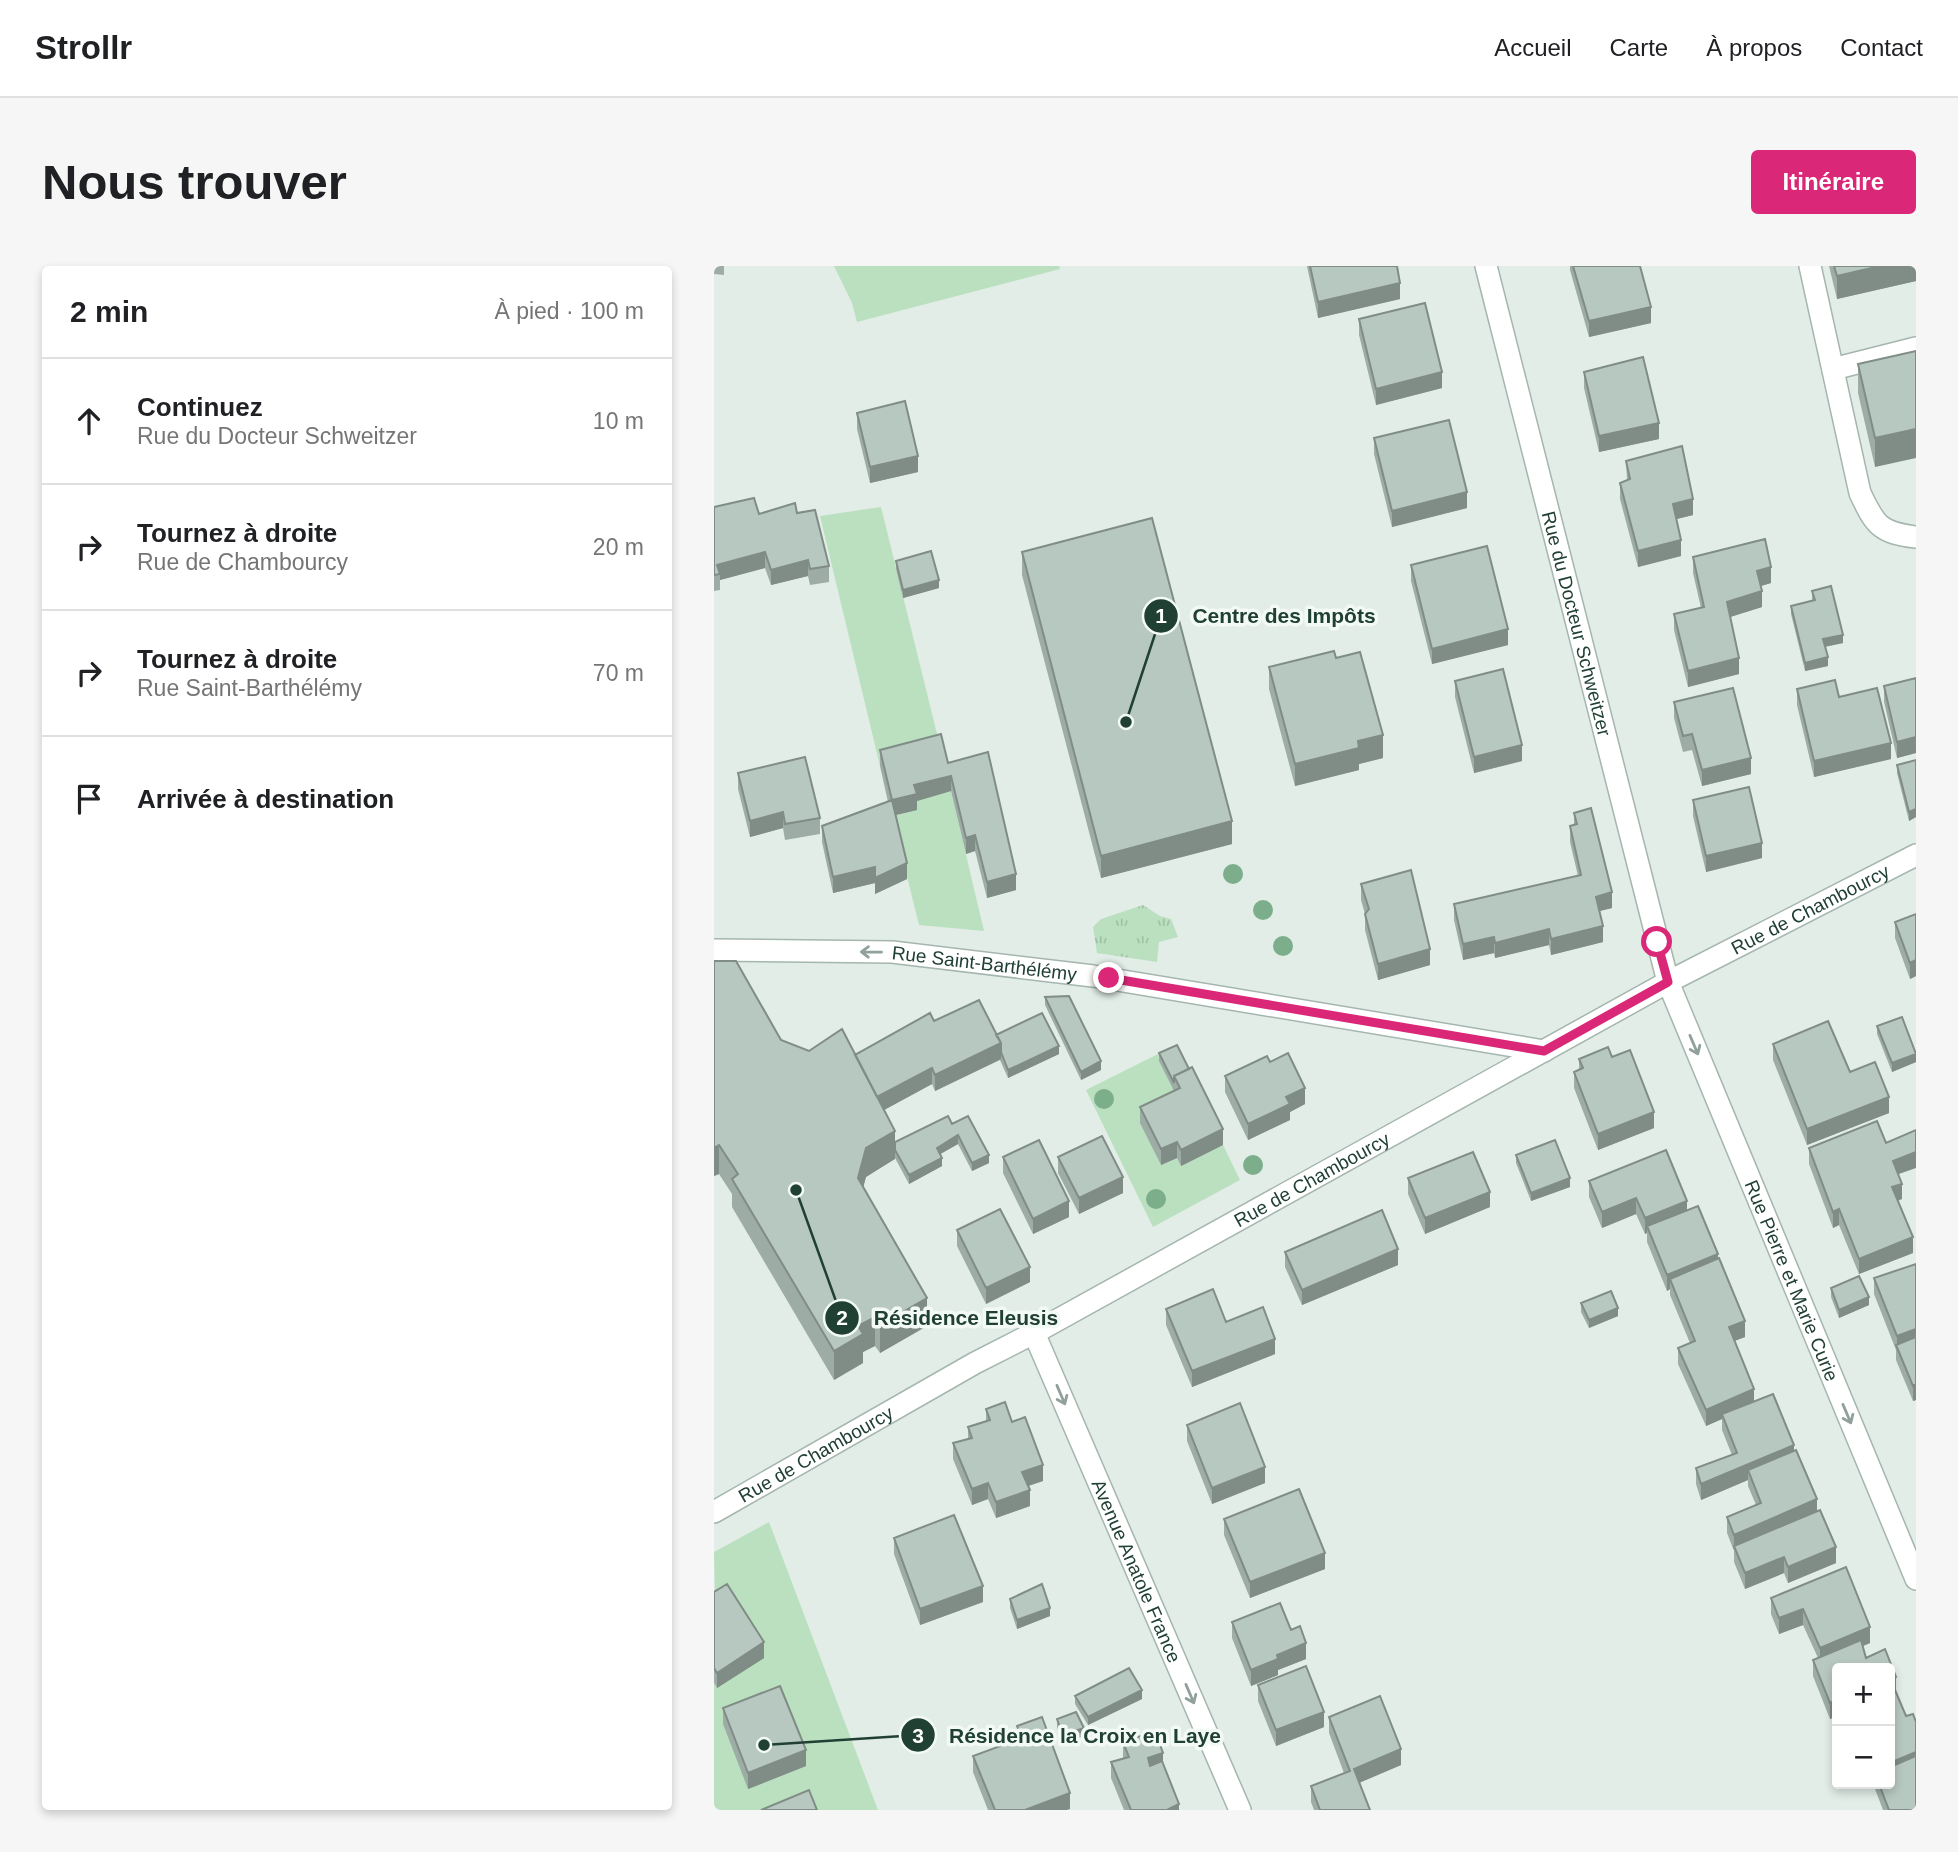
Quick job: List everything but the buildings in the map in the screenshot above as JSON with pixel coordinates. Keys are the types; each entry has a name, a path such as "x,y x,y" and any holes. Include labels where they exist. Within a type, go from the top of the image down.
{"street":[{"name":"Rue du Docteur Schweitzer","path":"1486,266 1668,982"},
{"path":"1810,266 1860,493 1872,519 1893,534 1916,537"},
{"path":"1833,369 1916,348"},
{"name":"Rue de Chambourcy","path":"714,1512 975,1363 1034,1333 1668,982 1916,855"},
{"name":"Rue Saint-Barthélémy","path":"714,950 892,952 1093,976 1544,1051"},
{"name":"Rue Pierre et Marie Curie","path":"1668,982 1916,1579"},
{"name":"Avenue Anatole France","path":"1034,1333 1240,1810"}],"green space":[{"path":"834,266 1059,266 1060,269 857,322 852,303"},
{"path":"881,507 941,750 880,766 820,516"},
{"path":"951,791 984,931 919,925 892,816 916,810 914,801"},
{"path":"1143,905 1160,916 1171,919 1178,937 1159,942 1157,962 1097,953 1093,927 1101,919"},
{"path":"1174,1046 1177,1053 1180,1103 1141,1123 1161,1165 1177,1158 1181,1165 1223,1145 1240,1180 1153,1227 1086,1090"},
{"path":"769,1522 878,1810 714,1810 714,1683 717,1688 714,1552"}],"place":[{"name":"Centre des Impôts","path":"1126,722"},
{"name":"Résidence Eleusis","path":"796,1190"},
{"name":"Résidence la Croix en Laye","path":"764,1745"}],"route":[{"path":"1109,978 1544,1051 1668,982 1657,942"}]}
